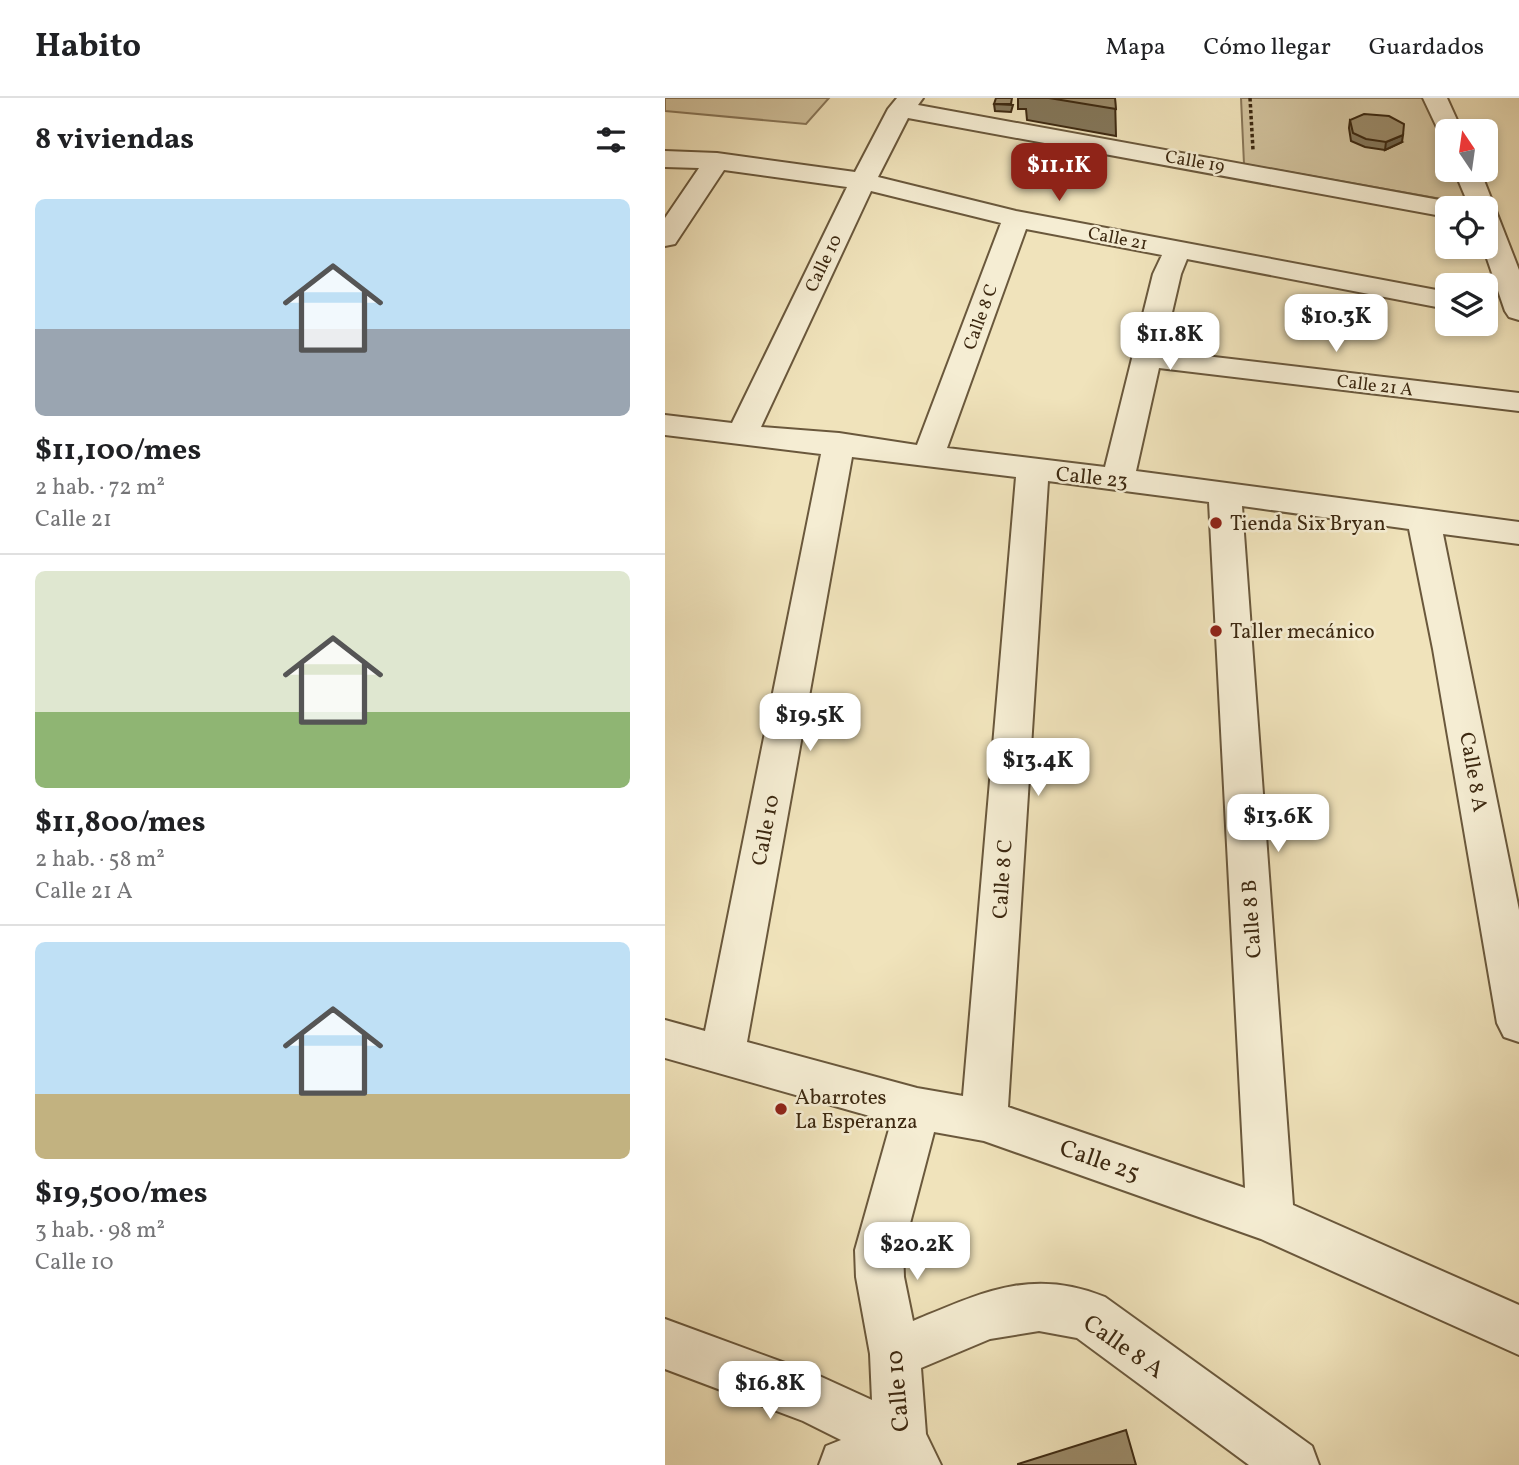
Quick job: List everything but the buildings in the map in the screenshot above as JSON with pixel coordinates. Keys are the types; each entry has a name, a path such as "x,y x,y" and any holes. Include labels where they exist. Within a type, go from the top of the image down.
{"street":[{"path":"1435,98 1445,119"},
{"name":"Calle 19","path":"906,104 1435,207"},
{"name":"Calle 10","path":"743,432 863,181 906,104"},
{"name":"Calle 21","path":"665,159 717,161 863,181 1016,219 1435,298"},
{"path":"665,238 717,161"},
{"name":"Calle 8 C","path":"929,455 1016,219"},
{"path":"1118,479 1167,274 1178,250"},
{"path":"1498,250 1519,312 1498,309"},
{"name":"Calle 21 A","path":"1148,358 1519,402"},
{"name":"Calle 23","path":"665,425 839,443 1033,471 1118,479 1519,533"},
{"name":"Calle 10","path":"723,1052 839,443"},
{"name":"Calle 8 C","path":"984,1120 1033,471"},
{"name":"Calle 8 B","path":"1225,493 1270,1219"},
{"name":"Calle 8 A","path":"1424,522 1451,649 1519,1023"},
{"name":"Calle 25","path":"665,1039 723,1052 917,1109 984,1120 1270,1219 1519,1330"},
{"name":"Calle 10","path":"907,1453 895,1354 880,1277 879,1250 917,1109"},
{"name":"Calle 8 A","path":"895,1354 989,1314 1039,1306 1087,1315 1293,1465"},
{"path":"665,1344 815,1400 907,1453"},
{"path":"845,1465 907,1453"}],"path":[{"path":"1250,98 1254,172"}],"shaded area":[{"path":"665,98 829,98 806,124 665,111"},
{"path":"1241,98 1424,98 1435,121 1435,182 1464,182 1471,196 1435,198 1244,164"}],"place":[{"name":"Tienda Six Bryan","path":"1216,523"},
{"name":"Taller mecánico","path":"1216,631"},
{"name":"Abarrotes La Esperanza","path":"781,1109"}]}
